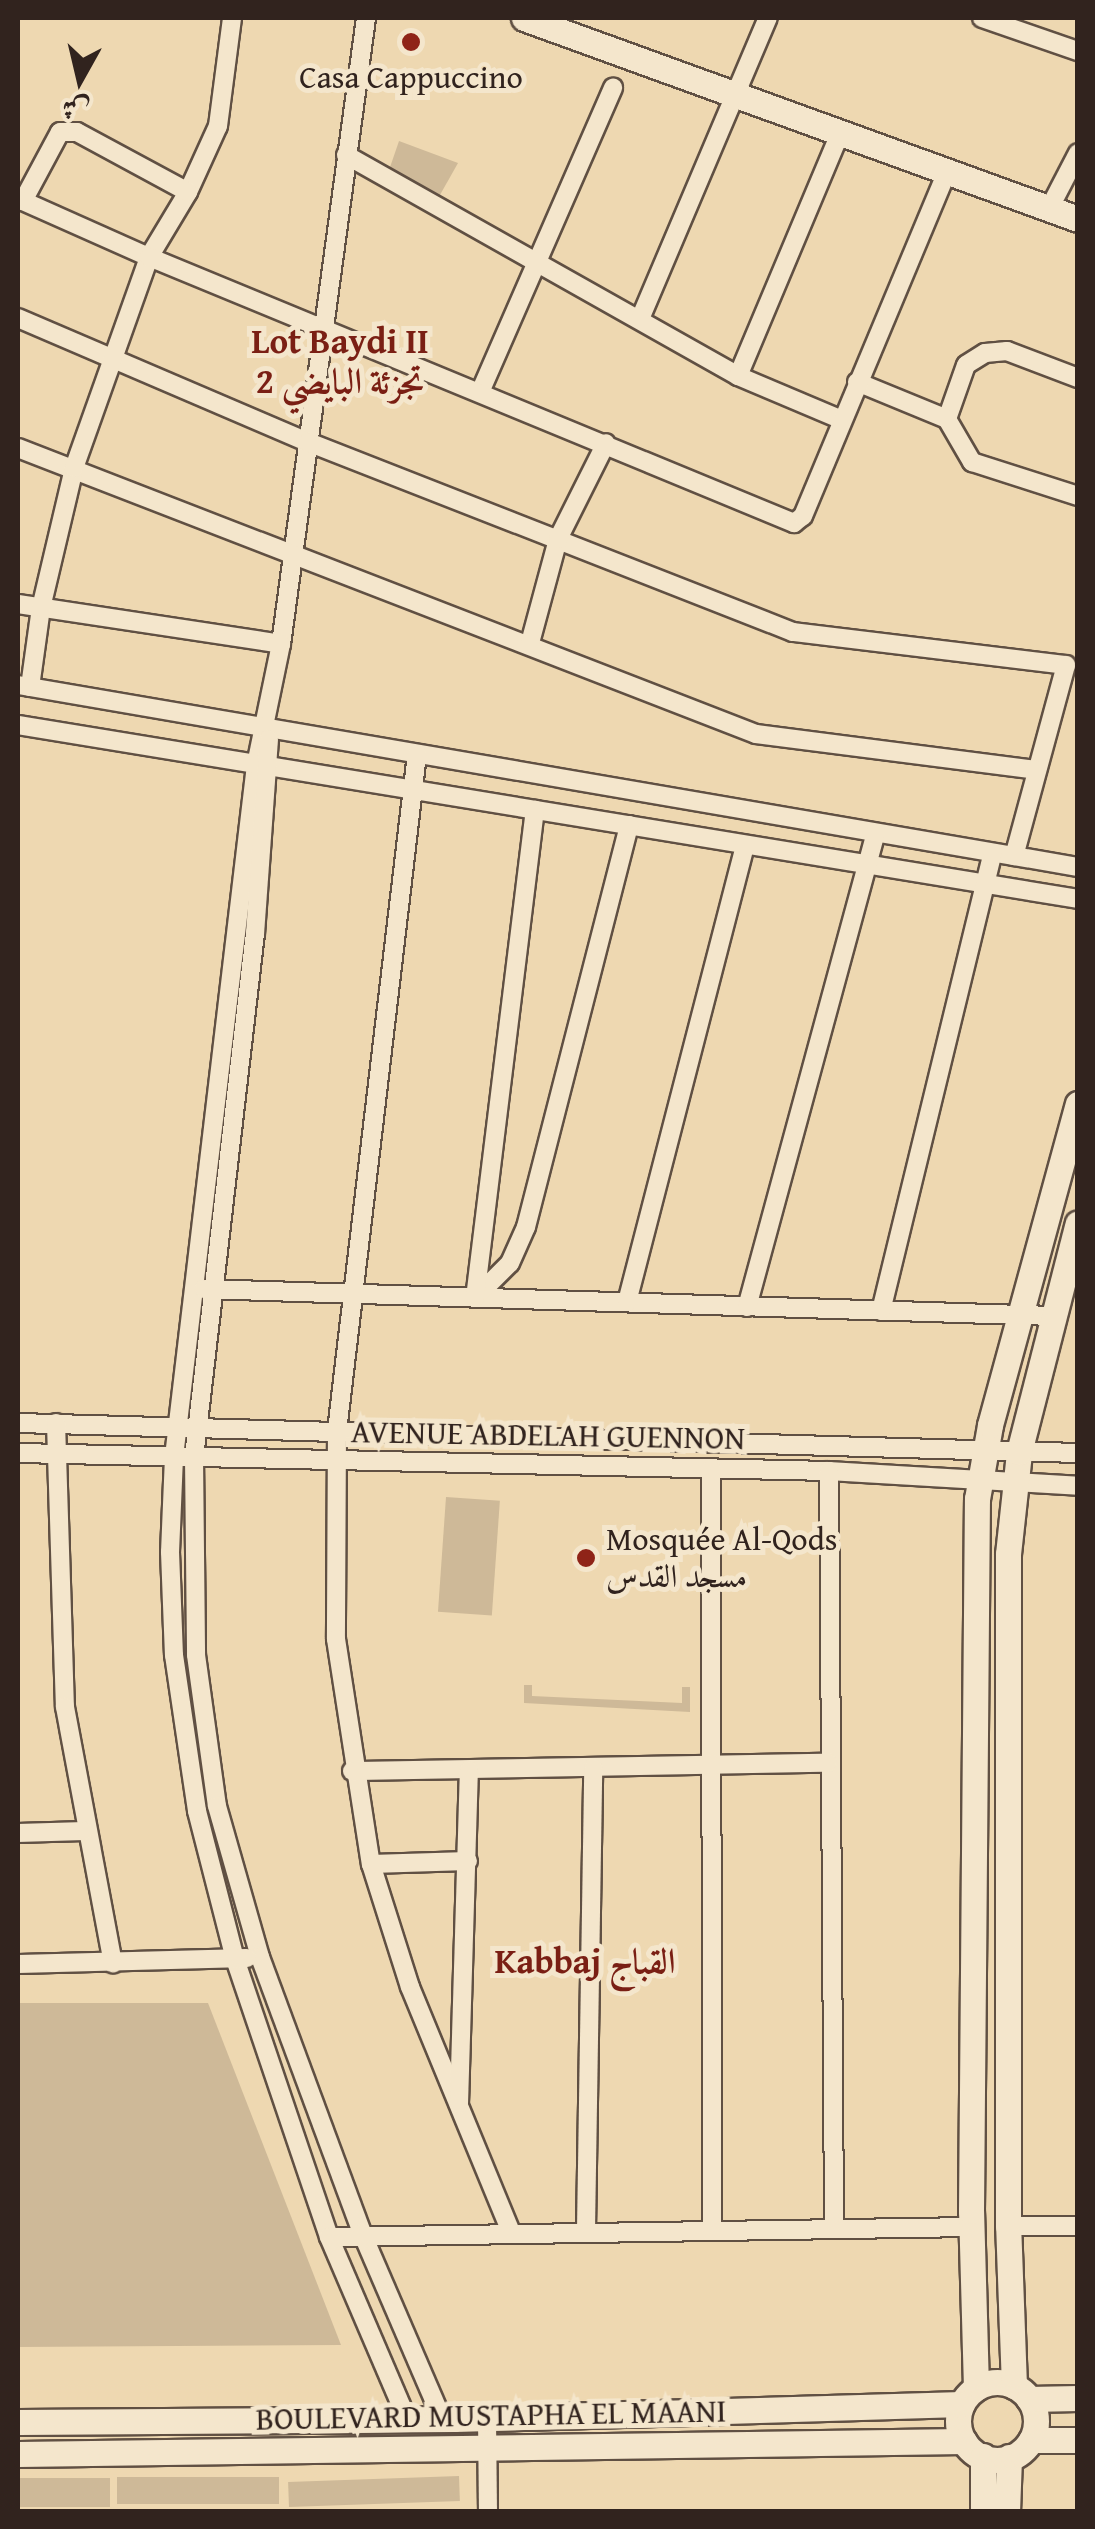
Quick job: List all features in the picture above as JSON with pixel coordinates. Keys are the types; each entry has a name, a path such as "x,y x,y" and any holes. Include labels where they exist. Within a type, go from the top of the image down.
{"main road":[{"path":"524,18 1078,219"},
{"path":"1007,2512 969,2396 979,1484 984,1446 1078,1104"},
{"path":"1031,2440 1036,2419 1022,2392 1008,2227 1008,1554 1019,1452 1078,1223"},
{"path":"971,2228 1008,2227"},
{"path":"971,2228 1008,2227"},
{"path":"969,2396 999,2382 1022,2392 1078,2398"},
{"name":"BOULEVARD MUSTAPHA EL MAANI","path":"18,2422 442,2419 720,2412 969,2396"},
{"path":"720,2412 722,2446"},
{"path":"986,2452 1031,2440 1078,2440"},
{"name":"BOULEVARD MUSTAPHA EL MAANI","path":"18,2454 487,2446 986,2452"},
{"path":"982,2512 986,2452"}],"street":[{"path":"232,18 218,126 188,192 149,257 74,468 24,686 1078,867"},
{"path":"366,18 320,326 294,553 268,728 187,1428 174,1456 174,1655 197,1810 235,1959 329,2237 407,2419"},
{"path":"640,319 732,94 768,18"},
{"path":"982,18 1032,26 1078,51"},
{"path":"481,390 613,88"},
{"path":"188,192 66,130 22,194 23,201 149,257 481,390 794,523 804,516 947,172"},
{"path":"738,376 840,133"},
{"path":"1049,209 1078,153"},
{"path":"346,156 738,376 842,420"},
{"path":"18,318 115,356 308,442 794,632 1066,666 1014,856"},
{"path":"947,419 966,365 985,353 1007,351 1078,378"},
{"path":"858,382 947,419 972,462 1078,496"},
{"path":"530,643 558,539 606,443"},
{"path":"18,448 530,643 756,734 1037,770"},
{"path":"18,604 281,644"},
{"path":"18,726 1078,899"},
{"path":"417,754 337,1432 336,1638 352,1771 372,1864 459,2114 511,2232"},
{"path":"475,1298 535,810"},
{"path":"475,1298 510,1263 526,1227 629,826"},
{"path":"747,1306 876,832"},
{"path":"627,1302 746,844"},
{"path":"881,1310 993,852"},
{"path":"203,1289 1052,1316"},
{"name":"AVENUE ABDELAH GUENNON","path":"18,1423 984,1446 1019,1452 1078,1453"},
{"path":"56,1423 65,1707 84,1832 113,1964"},
{"path":"187,1428 194,1457 196,1655 217,1806 260,1958 362,2234 442,2419"},
{"name":"AVENUE ABDELAH GUENNON","path":"18,1453 829,1471 979,1484 1078,1486"},
{"path":"710,1469 712,2230"},
{"path":"829,1471 834,2229"},
{"path":"352,1771 828,1763"},
{"path":"586,2230 593,1768"},
{"path":"459,2114 469,1770"},
{"path":"18,1833 84,1832"},
{"path":"372,1864 468,1861"},
{"path":"18,1964 260,1958"},
{"path":"1008,2227 1078,2226"},
{"path":"329,2237 586,2230 971,2228"},
{"path":"486,2418 488,2512"}],"shaded area":[{"path":"399,141 458,163 436,202 388,173"},
{"path":"446,1497 500,1501 492,1615 438,1612"},
{"path":"524,1685 532,1685 532,1696 682,1703 682,1687 690,1687 690,1712 524,1703"},
{"path":"18,2003 208,2003 341,2345 18,2347"},
{"path":"459,2476 460,2501 289,2507 288,2482"},
{"path":"117,2477 279,2477 279,2504 117,2504"},
{"path":"18,2478 110,2478 110,2507 18,2507"}],"place":[{"name":"Casa Cappuccino","path":"411,42"},
{"name":"Mosquée Al-Qods مسجد القدس","path":"586,1558"}],"district":[{"name":"Lot Baydi II تجزئة البايضي 2","path":"340,361"},
{"name":"Kabbaj القباج","path":"585,1961"}]}
